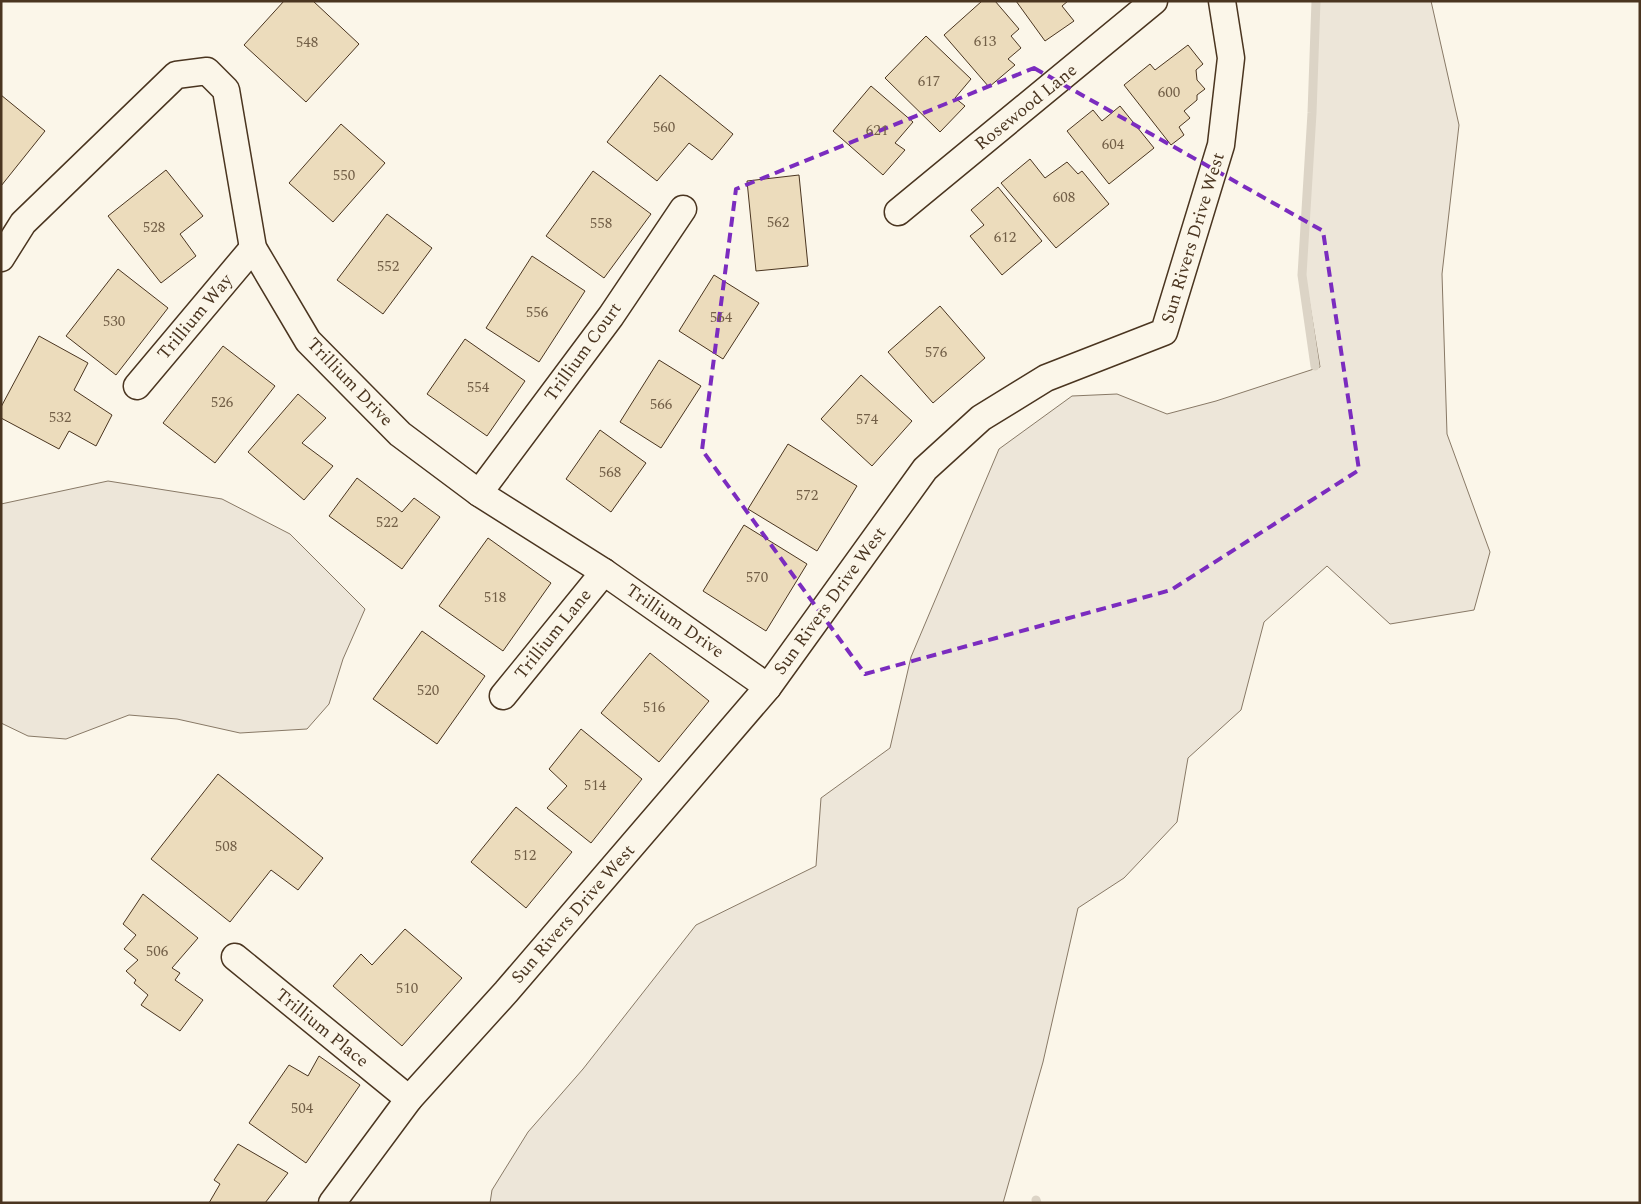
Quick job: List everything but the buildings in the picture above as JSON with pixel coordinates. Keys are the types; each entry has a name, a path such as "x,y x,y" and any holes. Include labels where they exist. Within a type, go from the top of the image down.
{"street":[{"name":"Rosewood Lane","path":"898,212 1154,1"},
{"name":"Sun Rivers Drive West","path":"332,1203 409,1099 506,992 768,687 925,469 981,418 1046,378 1164,332 1221,145 1231,58 1222,1"},
{"name":"Trillium Drive","path":"1,258 22,223 176,75 207,71 226,90 253,248 308,341 400,434 479,493 604,572 768,687"},
{"name":"Trillium Court","path":"479,493 611,316 683,209"},
{"name":"Trillium Way","path":"137,386 253,248"},
{"name":"Trillium Lane","path":"503,696 604,572"},
{"name":"Trillium Place","path":"235,957 409,1099"}],"highlighted area":[{"path":"1034,68 1323,231 1359,470 1171,590 865,674 702,450 736,189"}],"shaded area":[{"path":"1319,1 1431,1 1459,125 1442,274 1447,434 1490,552 1474,610 1390,624 1327,566 1264,622 1241,710 1188,758 1177,822 1124,878 1078,908 1043,1062 1003,1203 490,1203 492,1190 528,1132 583,1069 696,925 816,866 821,798 890,748 911,657 999,449 1072,396 1117,394 1167,414 1216,401 1320,367 1305,276"},
{"path":"108,481 222,499 290,534 365,609 343,659 329,704 307,729 240,733 177,719 129,715 66,739 28,736 1,723 1,504"}],"waterway":[{"path":"1315,366 1302,275 1312,113 1316,1"}]}
